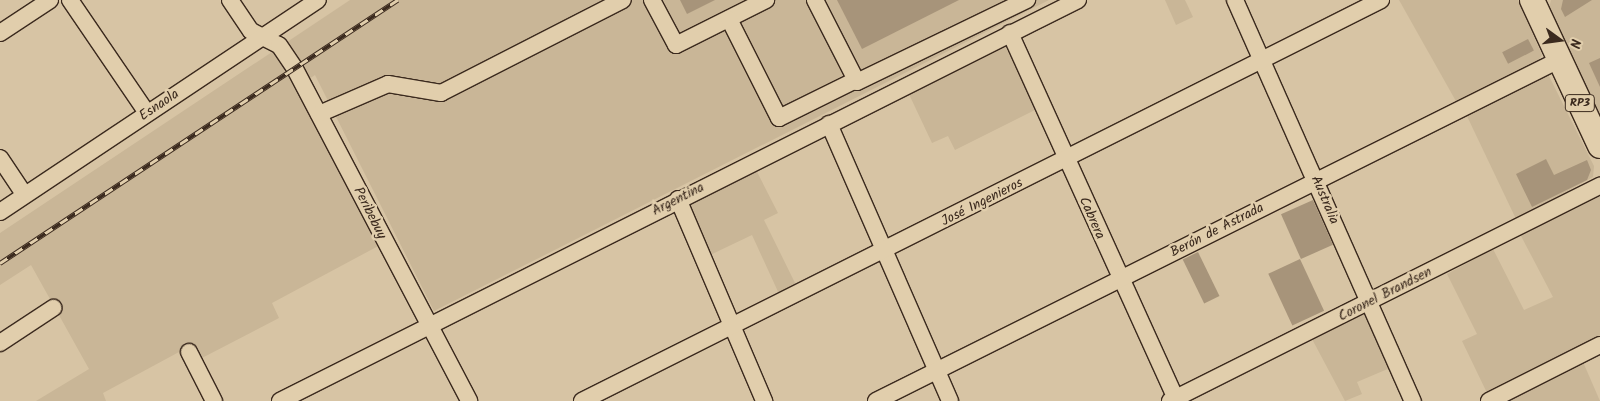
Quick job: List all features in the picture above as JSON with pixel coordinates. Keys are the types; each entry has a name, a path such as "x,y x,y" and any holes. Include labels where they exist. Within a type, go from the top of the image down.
{"highway":[{"name":"RP3","path":"1535,1 1559,60 1600,146"}],"street":[{"path":"0,33 50,0"},
{"path":"70,0 147,114"},
{"name":"Peribebuy","path":"230,0 244,24 260,37 279,45 319,114 469,401"},
{"name":"Esnaola","path":"0,212 24,194 318,0"},
{"path":"319,114 388,84 441,93 623,0"},
{"path":"652,0 676,45 766,0"},
{"path":"815,0 856,80"},
{"path":"729,18 779,118 1027,0"},
{"name":"Argentina","path":"280,401 428,324 1078,0"},
{"name":"Australia","path":"1235,0 1412,401"},
{"name":"José Ingenieros","path":"582,401 884,251 1260,59 1381,0"},
{"name":"Cabrera","path":"1010,34 1174,400"},
{"name":"Berón de Astrada","path":"876,401 1559,60"},
{"path":"828,124 950,401"},
{"path":"0,158 24,194"},
{"name":"Coronel Brandsen","path":"1174,400 1600,186"},
{"path":"678,199 764,401"},
{"path":"0,343 53,308"},
{"path":"1489,401 1600,345"},
{"path":"189,352 214,401"}],"shaded area":[{"path":"350,0 1049,0 434,311 315,75 297,87 382,244 272,303 279,318 200,359 192,345 103,393 106,401 36,401 89,369 31,265 0,285 0,233"},
{"path":"1165,0 1185,0 1193,17 1176,25"},
{"path":"1399,0 1518,0 1542,55 1536,64 1457,103"},
{"path":"1551,0 1600,0 1600,119 1549,9"},
{"path":"1005,46 1037,109 955,150 948,136 932,143 907,90"},
{"path":"1548,74 1594,166 1593,177 1516,219 1465,112"},
{"path":"754,166 778,213 764,220 797,287 780,296 752,235 708,256 688,210 688,201"},
{"path":"1600,196 1600,338 1488,395 1462,341 1477,334 1447,274 1493,249 1524,310 1553,297 1520,234"},
{"path":"1362,314 1369,316 1390,368 1357,382 1362,394 1345,401 1312,339"},
{"path":"1583,362 1600,401 1504,401"}],"building":[{"path":"680,0 715,0 687,14"},
{"path":"837,0 959,0 862,49"},
{"path":"1563,0 1592,0 1565,17 1561,9"},
{"path":"1528,39 1534,51 1508,64 1502,52"},
{"path":"1600,58 1600,87 1589,63"},
{"path":"1546,159 1554,175 1587,160 1591,170 1587,180 1532,207 1516,174"},
{"path":"1313,200 1333,245 1301,259 1281,214"},
{"path":"1198,252 1219,296 1204,303 1183,259"},
{"path":"1300,259 1324,311 1292,325 1268,274"}],"railway":[{"path":"0,263 398,0"}]}
